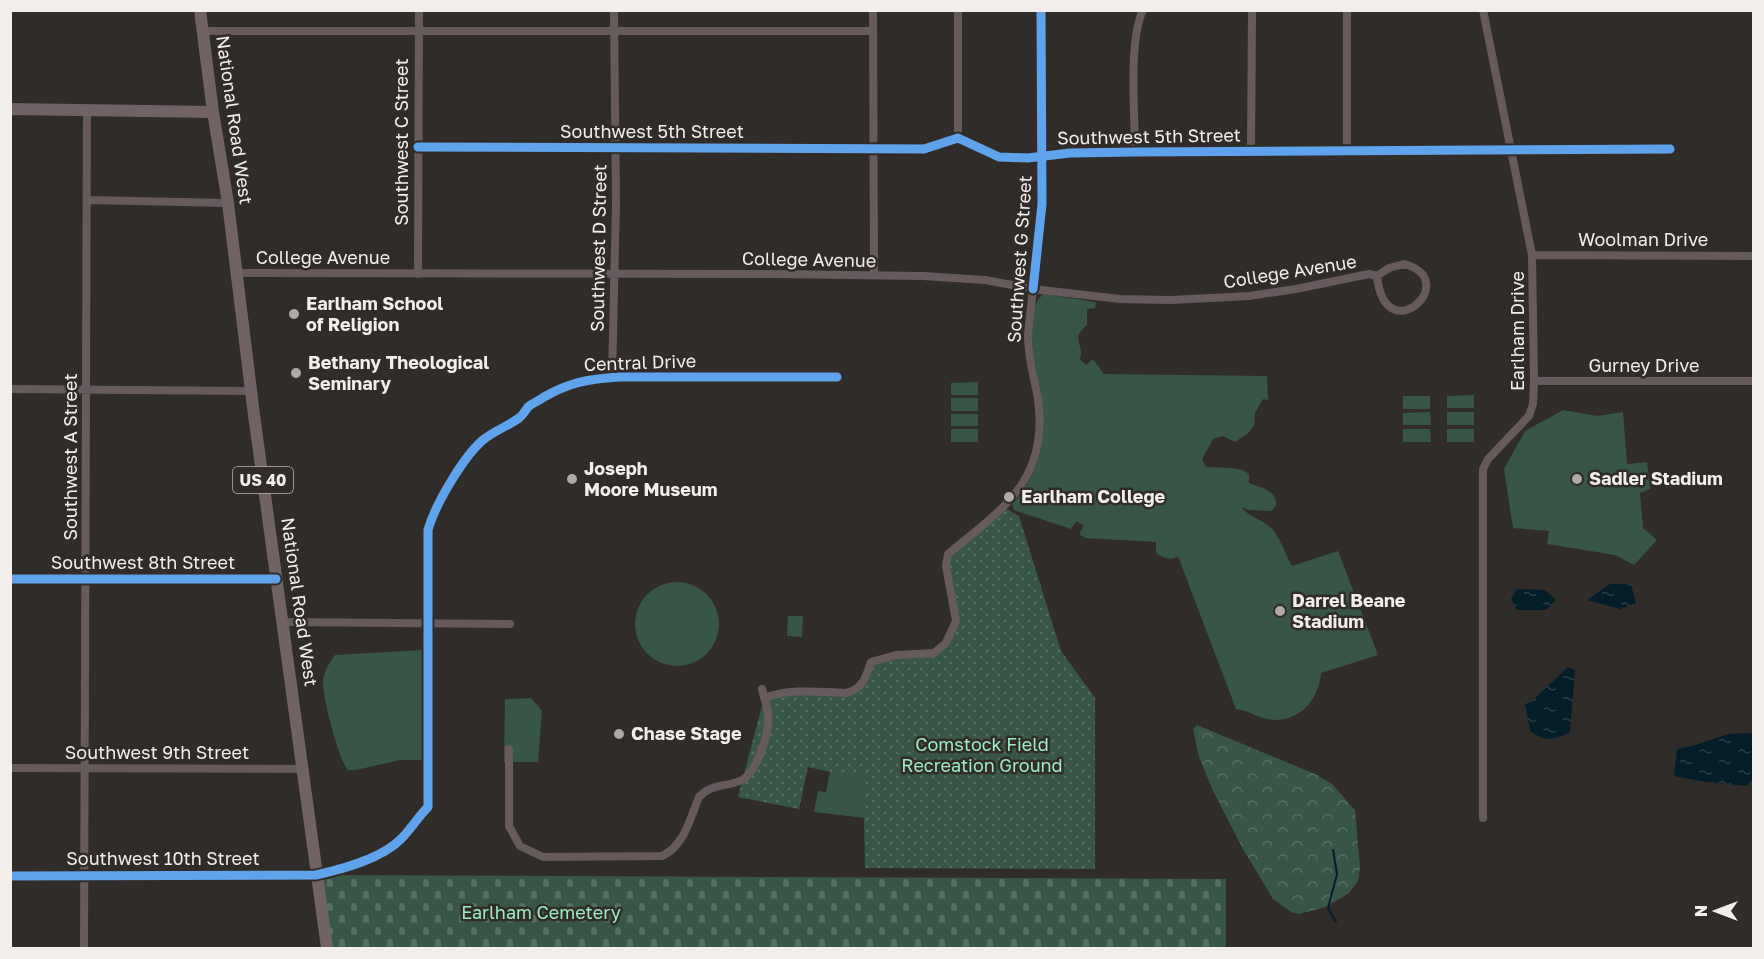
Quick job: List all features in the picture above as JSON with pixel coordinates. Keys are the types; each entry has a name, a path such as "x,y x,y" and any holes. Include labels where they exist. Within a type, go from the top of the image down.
{"main road":[{"name":"National Road West","path":"200,10 228,203 251,391 327,948"},
{"path":"10,109 213,112"}],"street":[{"name":"Southwest C Street","path":"418,274 419,10"},
{"name":"Southwest D Street","path":"612,378 614,10"},
{"path":"873,10 874,275"},
{"path":"958,10 958,138"},
{"name":"Southwest G Street","path":"764,698 774,694 792,692 846,693 854,691 860,688 871,662 896,655 934,653 946,643 956,621 946,566 948,554 1014,497 1029,473 1036,452 1038,416 1038,400 1028,349 1041,225 1041,10"},
{"path":"1135,152 1134,46 1137,24 1143,10"},
{"path":"1251,152 1252,10"},
{"path":"1347,10 1347,152"},
{"name":"Earlham Drive","path":"1483,10 1532,255 1534,381 1533,404 1528,416 1488,459 1483,469 1483,818"},
{"path":"204,31 873,31"},
{"name":"Southwest A Street","path":"84,948 87,109"},
{"name":"Southwest 5th Street","path":"418,147 924,149 958,138 999,157 1135,152 1670,149"},
{"path":"87,200 228,203"},
{"name":"Woolman Drive","path":"1532,255 1754,256"},
{"name":"College Avenue","path":"236,273 874,275 985,280 1033,289 1120,299 1199,299 1296,290 1369,274 1377,276 1400,264 1412,266 1422,275 1425,280 1424,298 1410,309 1392,308 1380,294 1377,276"},
{"name":"Central Drive","path":"316,875 350,867 372,858 400,840 428,807 428,530 445,492 476,447 486,438 521,417 529,407 551,393 572,383 588,379 837,377"},
{"name":"Gurney Drive","path":"1534,381 1754,381"},
{"path":"10,389 251,391"},
{"name":"Southwest 8th Street","path":"10,579 276,579"},
{"path":"284,622 510,624"},
{"path":"510,748 509,825 520,846 543,857 662,856 678,845 704,791 743,780 752,771 765,741 769,718 762,689"},
{"name":"Southwest 9th Street","path":"10,768 303,769"},
{"name":"Southwest 10th Street","path":"10,876 316,875"}],"green space":[{"path":"1044,294 1096,302 1095,308 1087,309 1087,325 1079,334 1080,359 1086,365 1093,359 1104,374 1267,376 1268,400 1263,399 1255,413 1254,426 1235,442 1223,436 1213,439 1202,459 1206,467 1243,470 1249,474 1249,483 1264,488 1274,496 1276,506 1271,511 1248,510 1242,507 1273,530 1292,566 1338,551 1378,655 1321,673 1316,693 1311,701 1304,709 1288,718 1267,719 1236,709 1178,556 1169,559 1159,555 1156,553 1156,542 1085,538 1079,534 1084,526 1076,521 1071,529 1014,510 1012,504 1031,477 1042,442 1042,400 1032,344 1032,328 1037,302"},
{"path":"978,382 978,395 951,395 951,383"},
{"path":"1474,395 1474,408 1447,408 1447,396"},
{"path":"1403,396 1430,396 1430,409 1403,409"},
{"path":"951,398 978,398 978,411 951,411"},
{"name":"Sadler Stadium","path":"1563,410 1597,416 1623,412 1627,464 1647,462 1650,489 1640,493 1643,528 1657,540 1634,565 1615,555 1547,544 1549,531 1513,528 1504,469 1525,431"},
{"path":"1430,412 1431,425 1403,425 1403,413"},
{"path":"1447,412 1474,412 1474,425 1447,425"},
{"path":"951,414 978,414 978,426 951,426"},
{"path":"951,429 978,429 978,442 951,442"},
{"path":"1403,429 1430,429 1431,442 1403,442"},
{"path":"1447,429 1474,429 1474,442 1447,442"},
{"name":"Comstock Field Recreation Ground","path":"1003,507 1019,516 1061,651 1095,698 1095,869 865,868 863,772 830,772 808,767 799,809 738,797 764,698 774,694 854,691 871,662 934,653 946,643 956,621 948,554"},
{"path":"677,582 700,589 712,601 719,624 712,647 700,659 677,666 654,659 642,647 635,624 642,601 654,589"},
{"path":"788,616 803,616 802,637 787,636"},
{"path":"422,650 424,760 400,760 348,770 335,741 323,688 323,680 331,661 335,655"},
{"path":"531,698 542,711 538,762 504,762 505,699"},
{"path":"1197,725 1315,774 1332,784 1355,810 1360,868 1358,881 1349,893 1326,907 1299,914 1291,912 1273,899 1243,849 1213,791 1199,757 1193,729"},
{"path":"830,772 864,772 865,818 814,812 818,791 826,792"},
{"name":"Earlham Cemetery","path":"316,875 1226,879 1226,948 327,948"}],"water":[{"path":"1610,584 1631,584 1636,604 1620,609 1587,600"},
{"path":"1517,589 1545,590 1556,600 1546,610 1517,610 1511,599"},
{"path":"1568,667 1575,670 1570,732 1554,738 1540,737 1530,731 1525,704 1531,702"},
{"path":"1753,733 1753,779 1747,786 1674,776 1677,749 1728,734"}],"waterway":[{"path":"1333,850 1337,874 1328,908 1336,922"}],"cycle path":[{"path":"1033,289 1042,204 1041,10"},
{"path":"418,147 924,149 958,138 999,157 1028,158 1070,153 1135,152 1670,149"},
{"path":"10,876 316,875 372,858 393,846 428,807 428,530 451,482 475,448 487,437 519,418 531,404 562,388 589,380 619,377 837,377"},
{"path":"10,579 276,579"}],"place":[{"name":"Earlham School of Religion","path":"294,314"},
{"name":"Bethany Theological Seminary","path":"296,373"},
{"name":"Joseph Moore Museum","path":"572,479"},
{"name":"Sadler Stadium","path":"1577,479"},
{"name":"Earlham College","path":"1009,497"},
{"name":"Darrel Beane Stadium","path":"1280,611"},
{"name":"Chase Stage","path":"619,734"}]}
